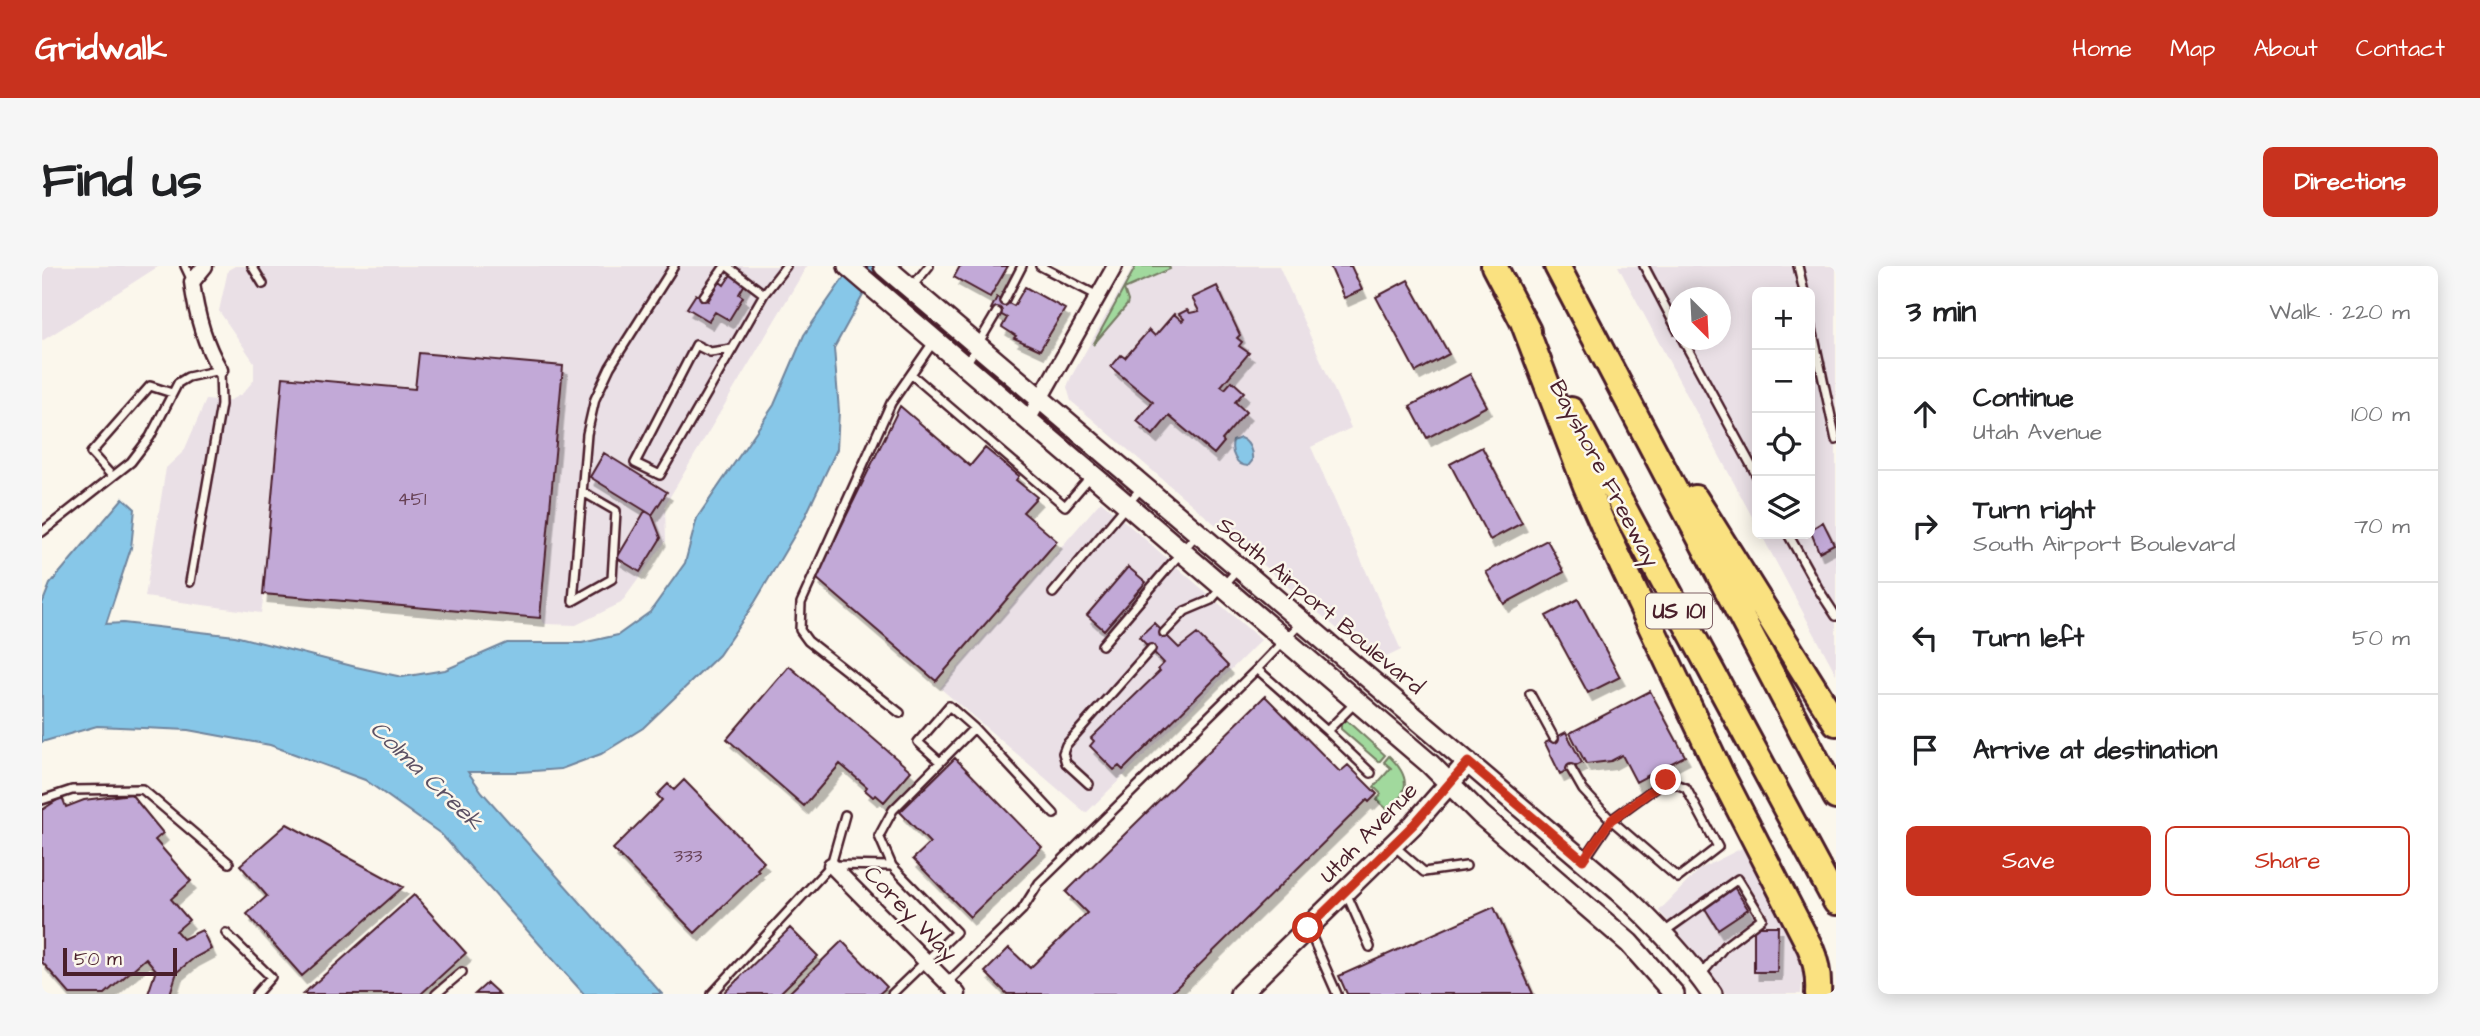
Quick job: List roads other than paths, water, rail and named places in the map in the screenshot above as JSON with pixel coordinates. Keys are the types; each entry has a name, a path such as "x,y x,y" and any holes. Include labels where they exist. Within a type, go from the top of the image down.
{"highway":[{"name":"Bayshore Freeway","path":"1494,266 1836,902"},
{"name":"US 101","path":"1557,266 1836,797"},
{"path":"1522,319 1603,524 1720,772 1810,947 1819,980 1818,994"},
{"path":"1621,387 1721,538 1836,723"}],"street":[{"path":"205,266 192,282 203,335 220,370"},
{"path":"849,266 1430,764 1481,815 1629,943 1674,994"},
{"path":"1028,420 1115,266"},
{"name":"South Airport Boulevard","path":"887,268 1583,860 1663,932 1712,994"},
{"name":"Utah Avenue","path":"1241,994 1414,824 1468,762"},
{"name":"Corey Way","path":"831,865 958,994"}],"lane":[{"path":"185,266 192,282"},
{"path":"252,266 263,284"},
{"path":"583,492 616,511 611,579 573,601 587,434 590,416 598,390 610,367 674,266"},
{"path":"704,296 726,266 764,294"},
{"path":"732,349 710,352 696,345 635,463 660,475 764,294 786,266"},
{"path":"911,289 929,266"},
{"path":"1004,301 1022,266"},
{"path":"1040,266 1098,296"},
{"path":"1644,266 1668,312"},
{"path":"1798,266 1803,287"},
{"path":"965,366 997,312"},
{"path":"900,713 808,641 800,630 801,603 891,403 935,340"},
{"path":"1815,342 1836,440"},
{"path":"1688,350 1752,467"},
{"path":"42,532 131,462 150,437 178,383 188,377 220,370 221,405 190,582"},
{"path":"911,374 1065,506 1092,475"},
{"path":"113,476 91,453 150,386 172,393"},
{"path":"1053,593 1143,486"},
{"path":"1102,645 1198,533"},
{"path":"1791,539 1836,616"},
{"path":"1164,633 1185,611 1211,600 1239,568"},
{"path":"947,983 1022,910 1039,883 1286,641 1302,621"},
{"path":"1089,784 1066,762 1063,752 1066,745 1150,649"},
{"path":"1257,669 1371,773"},
{"path":"1530,694 1554,738"},
{"path":"1327,732 1357,702"},
{"path":"940,762 918,742 949,706 974,728 1054,814"},
{"path":"892,994 956,932 892,866 879,836 893,810 974,728"},
{"path":"1571,769 1583,790 1611,820 1678,878 1718,847 1686,788 1666,780 1611,820 1583,860"},
{"path":"42,800 72,790 142,789 229,863"},
{"path":"712,994 831,865 845,815"},
{"path":"1392,845 1424,873 1466,866"},
{"path":"831,865 892,866"},
{"path":"1663,932 1738,879 1762,918 1725,946 1700,976"},
{"path":"1345,891 1370,947"},
{"path":"1308,928 1337,994"},
{"path":"226,933 271,977 256,994"},
{"path":"436,994 461,972"}],"water":[{"name":"Colma Creek","path":"852,266 879,266 834,348 839,411 837,449 804,519 755,602 719,655 643,728 601,754 561,769 468,772 482,792 662,994 584,994 441,834 365,780 270,745 188,730 97,726 42,742 42,604 50,584 123,498 135,509 131,548 106,624 123,623 235,636 402,677 445,670 507,643 582,643 618,635 650,612 685,563 697,518 774,405 804,335"},
{"path":"1240,438 1246,441 1251,450 1252,461 1248,466 1240,464 1233,454 1233,441"}]}
